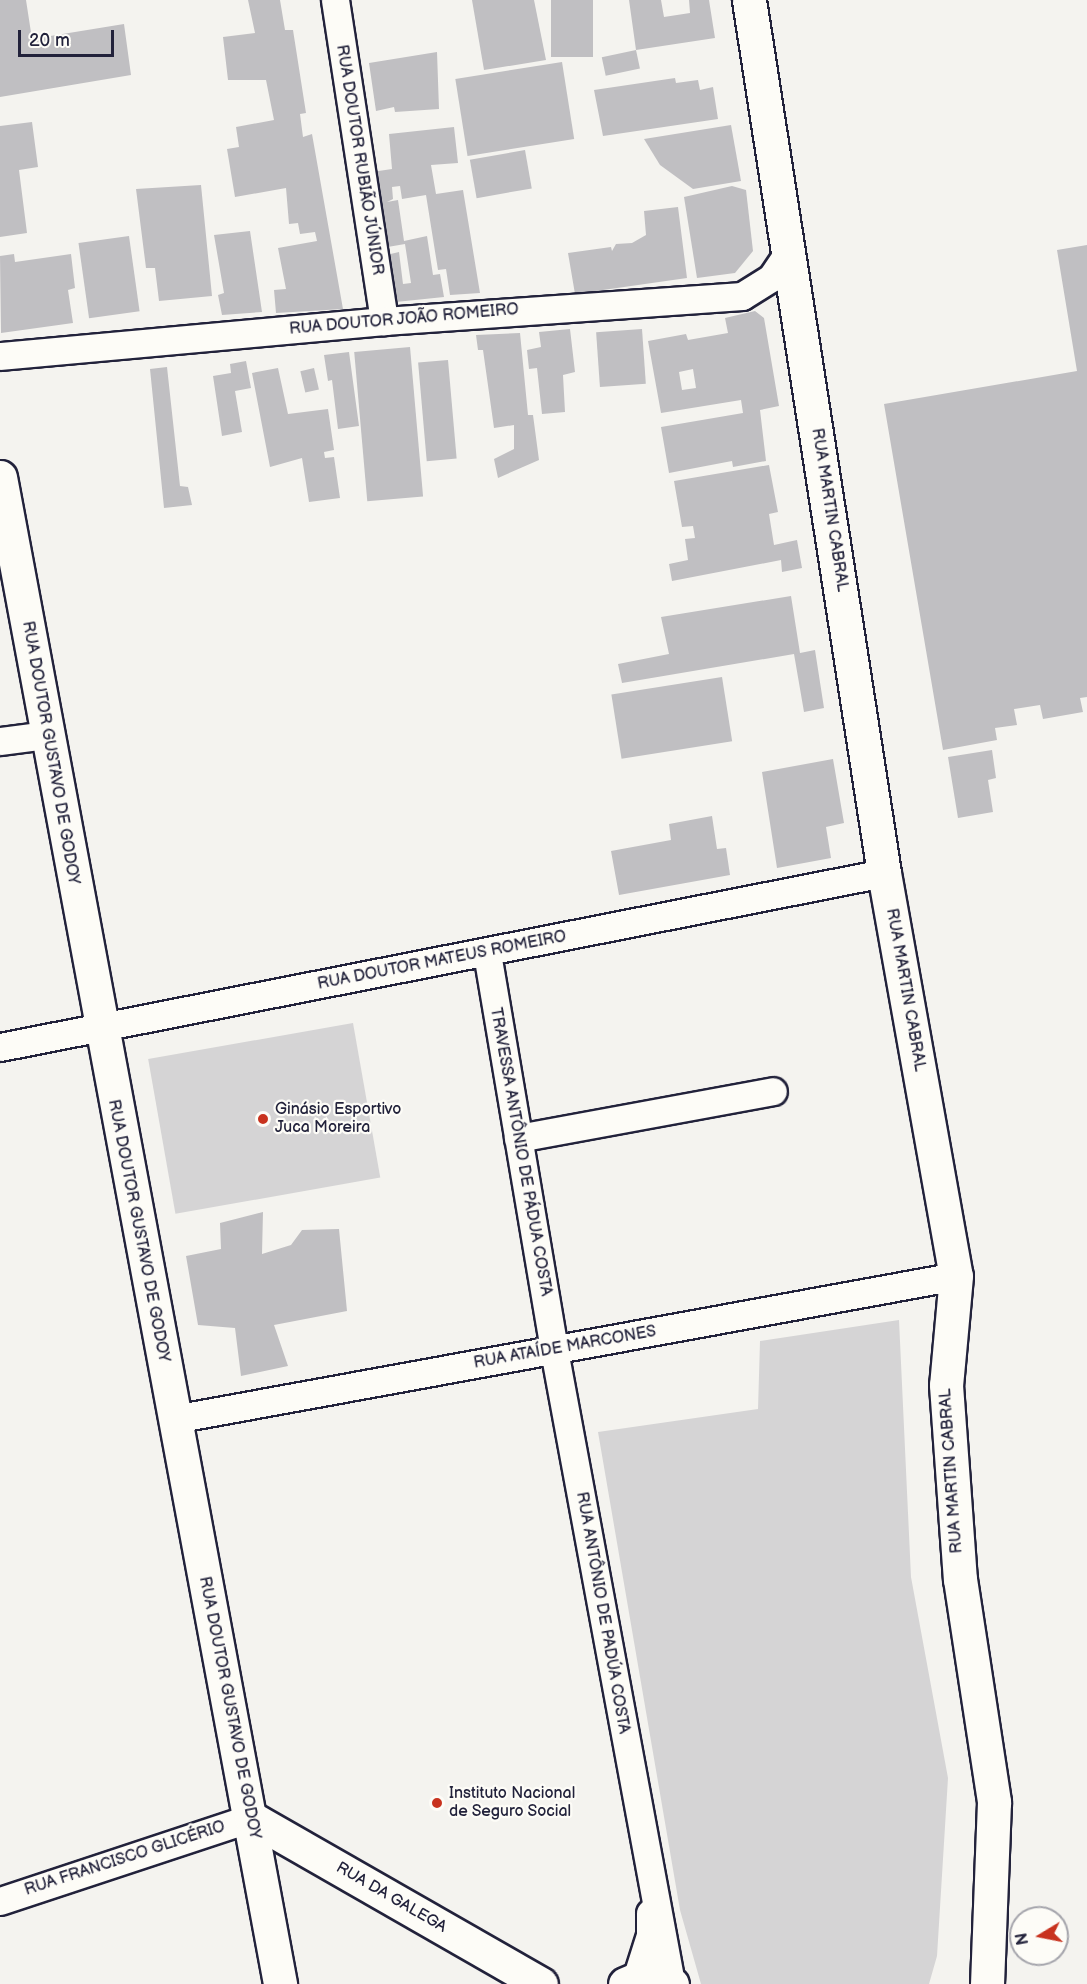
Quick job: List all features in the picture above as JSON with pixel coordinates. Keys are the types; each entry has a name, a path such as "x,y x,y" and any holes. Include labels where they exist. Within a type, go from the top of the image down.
{"main road":[{"name":"RUA MARTIN CABRAL","path":"749,0 884,873 956,1276 946,1384 960,1579 994,1802 987,1984"},
{"name":"RUA DOUTOR GUSTAVO DE GODOY","path":"0,477 100,1028 251,1818 280,1984"},
{"name":"RUA DA GALEGA","path":"251,1818 545,1982"},
{"path":"631,1980 659,1976 672,1983"}],"street":[{"name":"RUA DOUTOR RUBIÃO JÚNIOR","path":"335,0 384,321"},
{"name":"RUA DOUTOR JOÃO ROMEIRO","path":"0,356 384,321 742,296 771,278 789,251"},
{"path":"0,741 46,735"},
{"name":"RUA DOUTOR MATEUS ROMEIRO","path":"0,1047 487,953 884,873"},
{"name":"TRAVESSA ANTÔNIO DE PÁDUA COSTA","path":"487,953 554,1350"},
{"path":"518,1138 773,1091"},
{"name":"RUA ATAÍDE MARCONES","path":"174,1419 956,1276"},
{"name":"RUA ANTÔNIO DE PADÚA COSTA","path":"554,1350 672,1983"},
{"name":"RUA FRANCISCO GLICÉRIO","path":"0,1901 251,1818"},
{"name":"RUA ANTÔNIO DE PADÚA COSTA","path":"631,1980 650,1935 651,1876"}],"shaded area":[{"name":"Ginásio Esportivo Juca Moreira","path":"353,1023 380,1178 175,1214 148,1059"},
{"path":"899,1320 911,1577 948,1778 937,1956 929,1984 701,1984 680,1910 598,1432 758,1409 760,1341"}],"building":[{"path":"0,0 26,0 32,39 124,24 131,75 0,97"},
{"path":"248,0 280,0 285,30 293,30 306,113 300,114 303,137 312,134 343,309 276,313 274,290 286,289 278,248 317,241 315,232 300,234 298,223 289,224 286,188 235,197 227,149 239,147 236,127 274,120 266,80 228,80 223,37 255,33"},
{"path":"472,0 534,0 546,60 484,70"},
{"path":"551,0 593,0 593,57 551,57"},
{"path":"629,0 661,0 664,17 690,13 689,0 709,0 715,38 636,50"},
{"path":"636,50 640,69 606,76 602,57"},
{"path":"437,52 439,109 395,112 394,107 376,111 369,63"},
{"path":"562,62 574,139 468,156 455,79"},
{"path":"675,78 676,83 698,80 700,90 713,87 718,119 603,136 594,90"},
{"path":"32,122 38,167 19,170 27,233 0,237 0,126"},
{"path":"731,125 741,181 693,189 660,165 644,139"},
{"path":"454,127 458,163 431,165 436,194 463,190 480,293 450,295 446,269 438,270 426,195 402,199 400,186 392,187 393,199 387,202 398,200 404,241 427,236 433,275 440,274 444,297 386,303 378,257 399,252 403,284 411,283 405,244 376,249 365,173 392,169 389,134"},
{"path":"525,150 532,188 477,198 470,160"},
{"path":"201,185 212,296 159,301 155,268 146,268 136,189"},
{"path":"732,186 746,190 753,251 735,273 697,278 684,197"},
{"path":"678,207 687,278 575,294 568,253 611,247 612,251 616,244 632,243 646,235 644,211"},
{"path":"250,231 262,312 222,315 218,295 224,293 214,235"},
{"path":"129,236 140,311 89,318 78,243"},
{"path":"1087,245 1087,697 1080,698 1083,712 1043,719 1040,705 1014,709 1017,725 995,728 997,740 943,750 884,404 1077,371 1057,250"},
{"path":"14,254 15,262 71,254 75,288 68,290 73,323 1,333 0,256"},
{"path":"755,311 764,318 779,406 760,410 766,461 733,467 732,461 669,473 661,427 743,413 741,400 661,413 648,341 686,334 688,340 728,333 725,318","holes":["693,369 696,388 682,390 679,372"]},
{"path":"570,329 575,372 563,375 565,412 542,414 537,368 529,369 527,350 541,347 539,332"},
{"path":"642,329 646,384 600,387 596,332"},
{"path":"520,333 528,415 533,415 539,460 498,478 494,459 514,449 514,425 494,428 483,350 478,350 476,335"},
{"path":"410,347 423,496 367,501 354,352"},
{"path":"349,352 359,426 338,429 332,380 328,381 324,355"},
{"path":"448,360 457,459 427,461 418,363"},
{"path":"246,361 251,388 235,391 242,432 222,436 213,376 231,373 230,364"},
{"path":"167,367 180,486 188,487 192,505 164,508 150,369"},
{"path":"278,368 288,414 328,409 334,450 324,452 325,458 334,457 340,498 309,502 302,458 270,467 252,373"},
{"path":"314,368 319,389 305,393 300,371"},
{"path":"769,465 778,512 769,514 774,545 797,540 802,568 782,572 781,560 672,581 669,564 688,560 685,539 695,538 693,526 682,527 674,481"},
{"path":"791,596 800,653 815,650 824,708 804,712 794,654 622,683 618,664 669,654 661,617"},
{"path":"722,677 732,741 622,759 611,695"},
{"path":"992,750 996,778 988,780 993,812 958,818 948,757"},
{"path":"833,759 844,823 826,827 831,858 777,868 762,772"},
{"path":"712,816 717,849 726,848 730,875 619,895 611,851 671,840 669,824"},
{"path":"263,1212 262,1254 291,1245 302,1230 339,1229 347,1311 274,1325 288,1366 241,1376 235,1328 198,1325 186,1256 221,1249 220,1223"}],"place":[{"name":"Ginásio Esportivo Juca Moreira","path":"263,1119"},
{"name":"Instituto Nacional de Seguro Social","path":"437,1803"}]}
